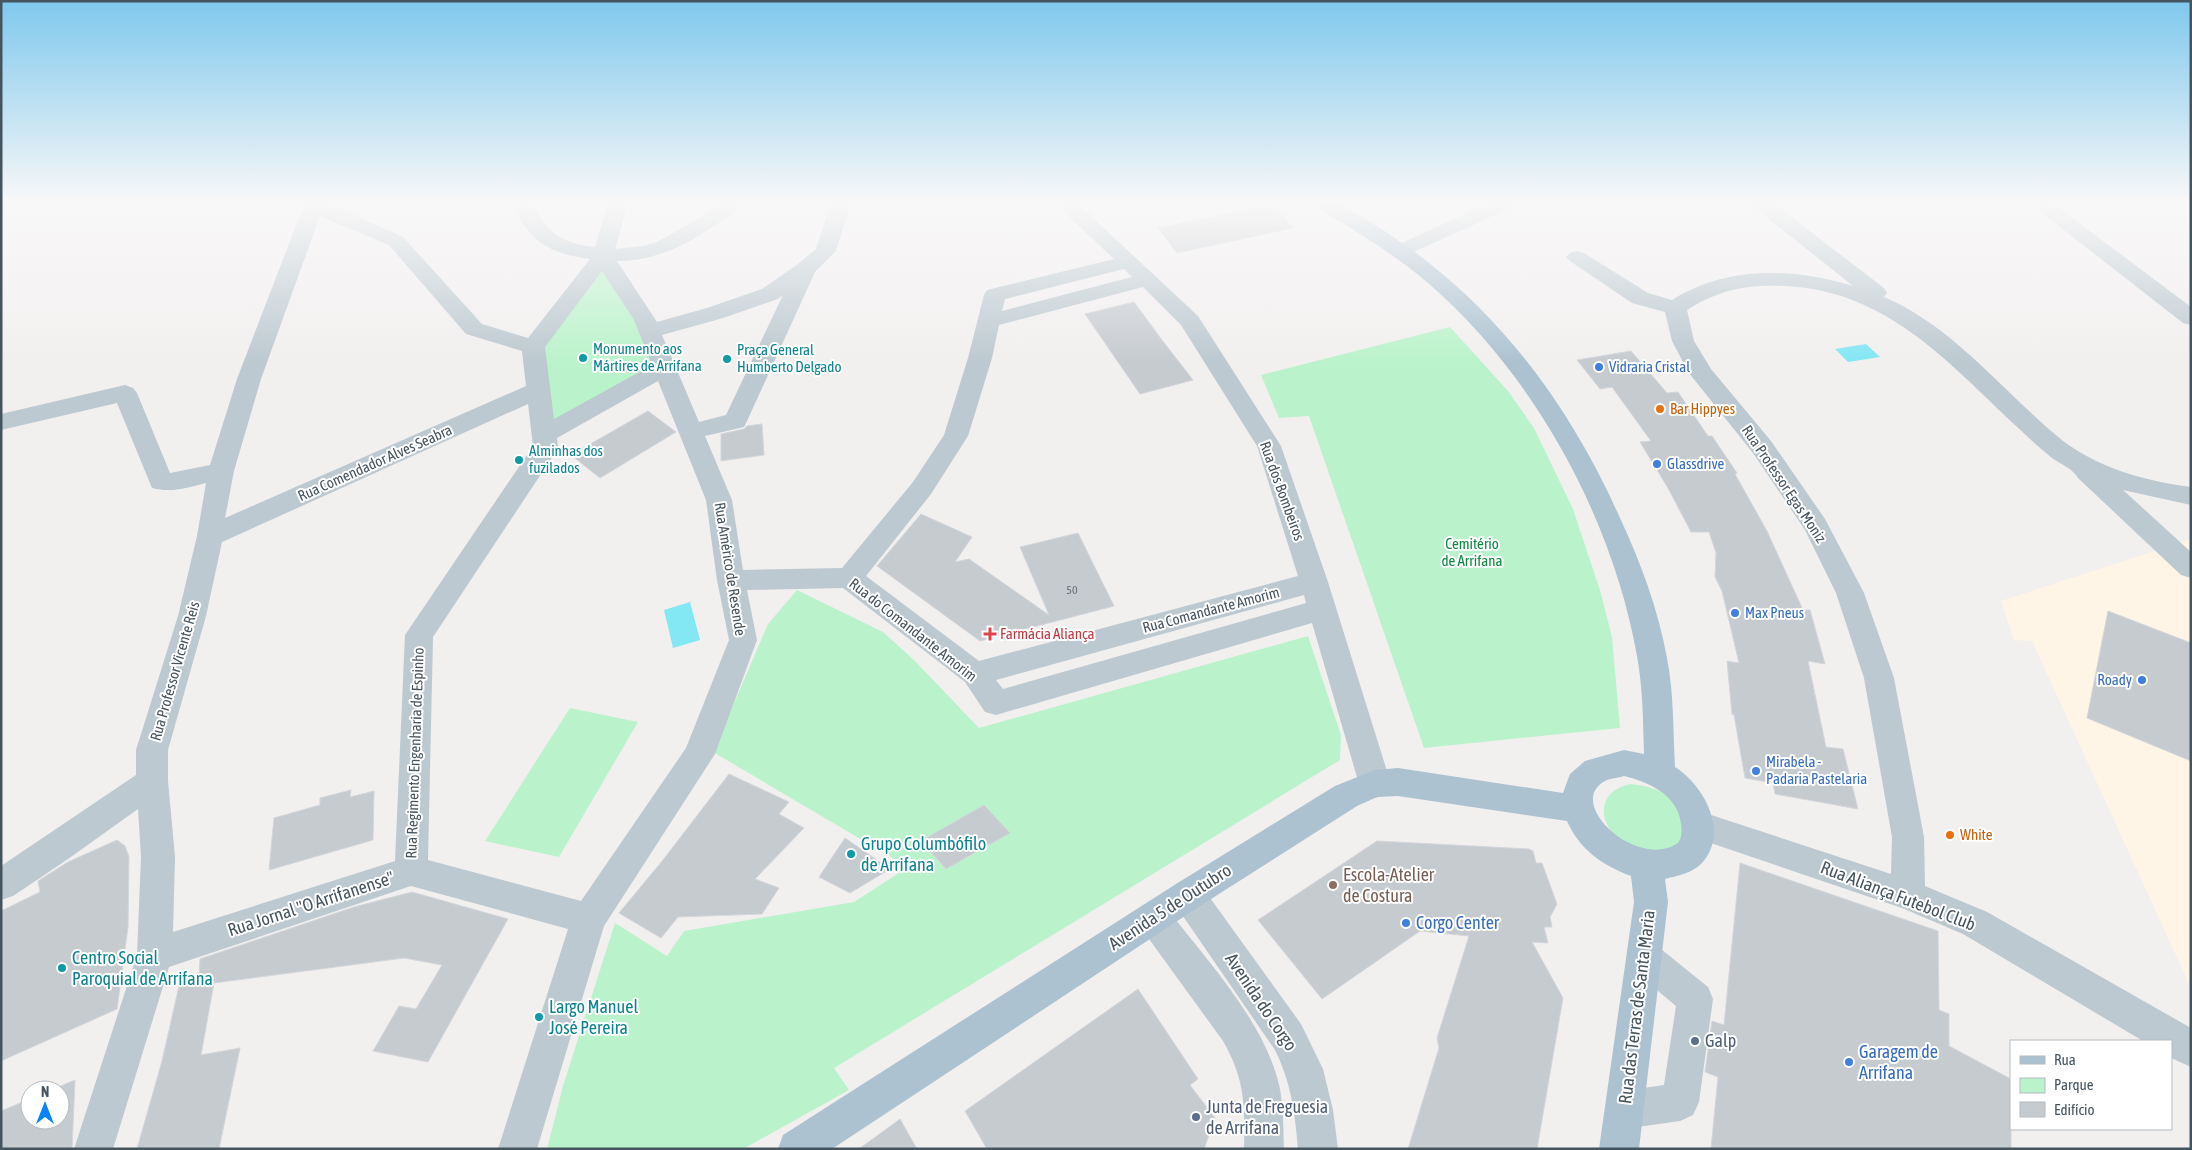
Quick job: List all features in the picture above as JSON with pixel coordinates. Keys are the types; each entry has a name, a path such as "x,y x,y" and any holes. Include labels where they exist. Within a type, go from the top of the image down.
{"main road":[{"path":"1406,256 1464,304 1510,352 1544,398 1575,449 1603,507 1626,563 1642,618 1655,675 1660,774"},
{"path":"1624,763 1642,766 1660,774 1675,784 1687,796 1695,810 1699,825 1698,839 1691,851 1680,860 1665,865 1647,865 1628,861 1610,852 1595,839 1584,824 1577,809 1577,794 1582,781 1592,770 1607,765 1624,763"},
{"name":"Avenida 5 de Outubro","path":"797,1149 1188,895 1346,796 1375,784 1398,782 1577,809"},
{"name":"Rua das Terras de Santa Maria","path":"1619,1149 1651,902 1647,865"}],"street":[{"name":"Rua Professor Vicente Reis","path":"93,1149 155,955 158,857 152,781 152,750 192,616 210,536 212,508 221,471 248,379 294,256"},
{"path":"409,256 474,329 533,347 603,256 628,256"},
{"name":"Rua Américo de Resende","path":"589,919 699,754 743,640 731,580 720,500 645,320 603,256"},
{"path":"650,331 716,313 770,294 806,270 821,256"},
{"name":"Rua dos Bombeiros","path":"1121,256 1190,321 1270,446 1314,582 1375,784"},
{"path":"1828,256 1932,336 2042,436 2074,461 2191,568"},
{"path":"2109,256 2191,318"},
{"path":"1577,257 1640,298 1675,308 1710,288 1749,278 1804,280 1853,292 1902,314"},
{"path":"849,578 922,488 956,436 980,358 995,295 1128,262"},
{"path":"702,429 735,421 806,270"},
{"path":"989,321 1146,280"},
{"name":"Rua Professor Egas Moniz","path":"1675,308 1683,341 1701,373 1762,447 1816,526 1850,593 1879,678 1908,838 1908,895"},
{"name":"Rua Regimento Engenharia de Espinho","path":"411,871 419,635 546,448 533,347"},
{"path":"544,435 665,368"},
{"name":"Rua Comendador Alves Seabra","path":"210,536 539,390"},
{"path":"1,422 125,393 161,482 178,481 221,471"},
{"path":"2074,461 2108,476 2170,493 2191,496"},
{"name":"Rua do Comandante Amorim","path":"731,580 849,578 975,674 996,703"},
{"name":"Rua Comandante Amorim","path":"975,674 1314,582"},
{"name":"Rua Comandante Amorim","path":"996,703 1321,610"},
{"path":"1107,638 1122,666"},
{"path":"1,885 56,849 152,781"},
{"name":"Rua Aliança Futebol Club","path":"1699,825 1908,895 1975,924 2191,1048"},
{"path":"411,871 589,919 517,1149"},
{"name":"Rua Jornal \"O Arrifanense\"","path":"155,955 411,871"},
{"name":"Avenida do Corgo","path":"1188,895 1288,1037 1304,1070 1314,1110 1318,1149"},
{"path":"1153,918 1236,1028 1250,1052 1259,1078 1264,1110 1264,1149"},
{"path":"1624,1110 1680,1102 1695,999 1644,957"}],"shaded area":[{"path":"2191,539 2191,988 2032,641 2014,640 2001,601"}],"green space":[{"path":"599,267 636,316 657,370 551,427 540,345"},
{"name":"Cemitério de Arrifana","path":"1450,327 1508,391 1534,428 1573,509 1600,590 1612,637 1620,728 1424,748 1309,416 1279,418 1261,375"},
{"path":"797,590 883,632 915,661 979,728 1308,636 1341,735 1340,760 834,1068 849,1090 743,1149 547,1149 563,1086 615,923 667,956 684,931 854,902 908,867 713,752 768,624"},
{"path":"570,708 638,722 559,857 485,841"},
{"path":"1631,784 1658,790 1675,802 1682,813 1687,830 1676,848 1653,853 1648,852 1624,842 1609,827 1604,810 1606,801 1619,788"}],"water":[{"path":"1866,344 1880,357 1848,362 1835,349"},
{"path":"690,602 700,640 673,648 664,610"}],"building":[{"path":"1134,302 1193,380 1140,394 1085,314"},
{"path":"1631,351 1667,393 1678,392 1708,436 1712,436 1737,473 1735,474 1767,531 1803,610 1810,610 1825,664 1808,661 1826,747 1843,749 1858,809 1775,794 1773,783 1745,778 1734,715 1732,714 1727,661 1739,663 1722,591 1715,577 1716,553 1709,532 1691,532 1668,488 1640,442 1651,441 1612,387 1600,389 1577,360"},
{"path":"648,411 676,432 600,478 571,455"},
{"path":"762,424 764,455 721,461 721,434 744,429 747,426"},
{"path":"921,514 972,537 955,562 969,559 1049,615 1020,547 1078,533 1114,606 980,641 877,566"},
{"name":"Roady","path":"2108,611 2191,643 2191,761 2087,718"},
{"path":"729,774 789,802 779,814 804,828 755,879 779,888 762,914 678,917 661,938 619,913 663,860"},
{"path":"351,790 350,797 374,791 373,840 269,870 274,818 320,805 320,798"},
{"path":"984,805 1010,833 946,869 921,841"},
{"name":"Grupo Columbófilo de Arrifana","path":"845,838 890,869 850,893 819,877"},
{"name":"Centro Social Paroquial de Arrifana","path":"117,840 125,846 129,857 128,927 117,1009 1,1061 1,911 40,892 38,881 68,862"},
{"path":"1377,841 1529,849 1533,851 1536,863 1542,863 1557,904 1550,917 1552,927 1544,927 1548,943 1532,942 1563,998 1537,1149 1408,1149 1439,1048 1437,1038 1469,936 1420,931 1322,999 1258,920"},
{"name":"Garagem de Arrifana","path":"1740,863 1938,931 1939,1010 1949,1014 1949,1046 2010,1078 2011,1149 1711,1149 1718,1077 1705,1072 1712,1021 1724,1025"},
{"path":"412,892 508,919 428,1062 373,1051 399,1006 416,1009 442,965 404,958 214,983 201,1055 240,1048 219,1149 137,1149 162,1061 179,986 199,979 200,959 354,907"},
{"path":"1138,989 1198,1079 1190,1085 1215,1118 1204,1149 987,1149 965,1111"},
{"path":"75,1080 72,1149 1,1149 1,1111 20,1103 20,1130 70,1130 70,1082"},
{"path":"900,1119 917,1149 859,1149"}],"place":[{"name":"Monumento aos Mártires de Arrifana","path":"583,358"},
{"name":"Praça General Humberto Delgado","path":"727,359"},
{"name":"Vidraria Cristal","path":"1599,367"},
{"name":"Bar Hippyes","path":"1660,409"},
{"name":"Alminhas dos fuzilados","path":"519,460"},
{"name":"Glassdrive","path":"1657,464"},
{"name":"Max Pneus","path":"1735,613"},
{"name":"Farmácia Aliança","path":"990,634"},
{"name":"Roady","path":"2142,680"},
{"name":"Mirabela - Padaria Pastelaria","path":"1756,771"},
{"name":"White","path":"1950,835"},
{"name":"Grupo Columbófilo de Arrifana","path":"851,854"},
{"name":"Escola-Atelier de Costura","path":"1333,885"},
{"name":"Corgo Center","path":"1406,923"},
{"name":"Centro Social Paroquial de Arrifana","path":"62,968"},
{"name":"Largo Manuel José Pereira","path":"539,1017"},
{"name":"Galp","path":"1695,1041"},
{"name":"Garagem de Arrifana","path":"1849,1062"},
{"name":"Junta de Freguesia de Arrifana","path":"1196,1117"}]}
